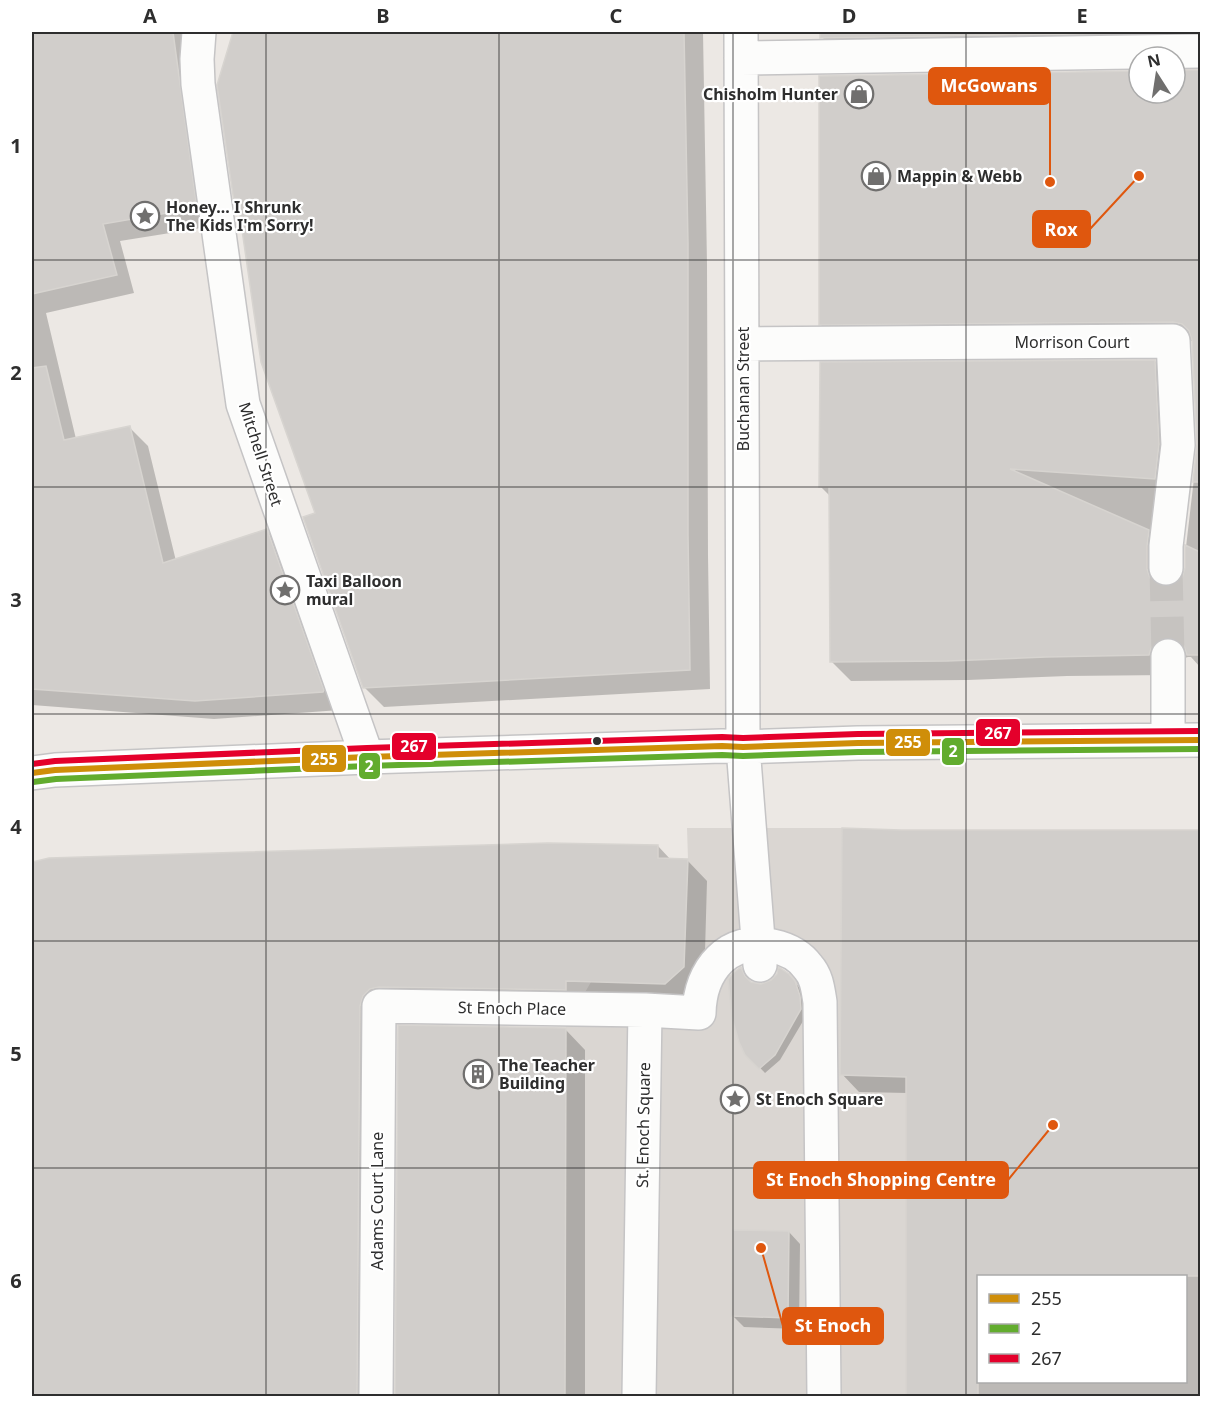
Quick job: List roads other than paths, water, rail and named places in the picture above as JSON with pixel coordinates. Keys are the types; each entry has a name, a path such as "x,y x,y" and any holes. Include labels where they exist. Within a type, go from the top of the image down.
{"street":[{"name":"Mitchell Street","path":"199,32 198,84 243,404 367,757"},
{"path":"741,45 1200,51"},
{"name":"Buchanan Street","path":"741,45 743,747"},
{"name":"Morrison Court","path":"743,344 1173,341 1178,445 1166,546 1166,568"},
{"path":"1168,656 1168,740"},
{"path":"32,773 55,770 367,757 710,746 1200,740"},
{"path":"743,747 759,954"},
{"path":"645,1010 699,1013 699,999 704,982 714,964 727,952 741,947 759,954 776,946 794,953 809,967 817,982 820,1002 824,1396"},
{"name":"St Enoch Place","path":"379,1006 645,1010"},
{"name":"Adams Court Lane","path":"376,1396 379,1006"},
{"name":"St. Enoch Square","path":"639,1396 645,1010"}],"tunnel":[{"path":"1166,568 1168,656"}],"place":[{"name":"Chisholm Hunter","path":"859,94"},
{"name":"Mappin & Webb","path":"876,176"},
{"name":"Rox","path":"1139,176"},
{"name":"McGowans","path":"1050,182"},
{"name":"Honey... I Shrunk The Kids I'm Sorry!","path":"145,216"},
{"name":"Taxi Balloon mural","path":"285,590"},
{"name":"The Teacher Building","path":"478,1074"},
{"name":"St Enoch Square","path":"735,1099"},
{"name":"St Enoch Shopping Centre","path":"1053,1125"},
{"name":"St Enoch","path":"761,1248"}]}
